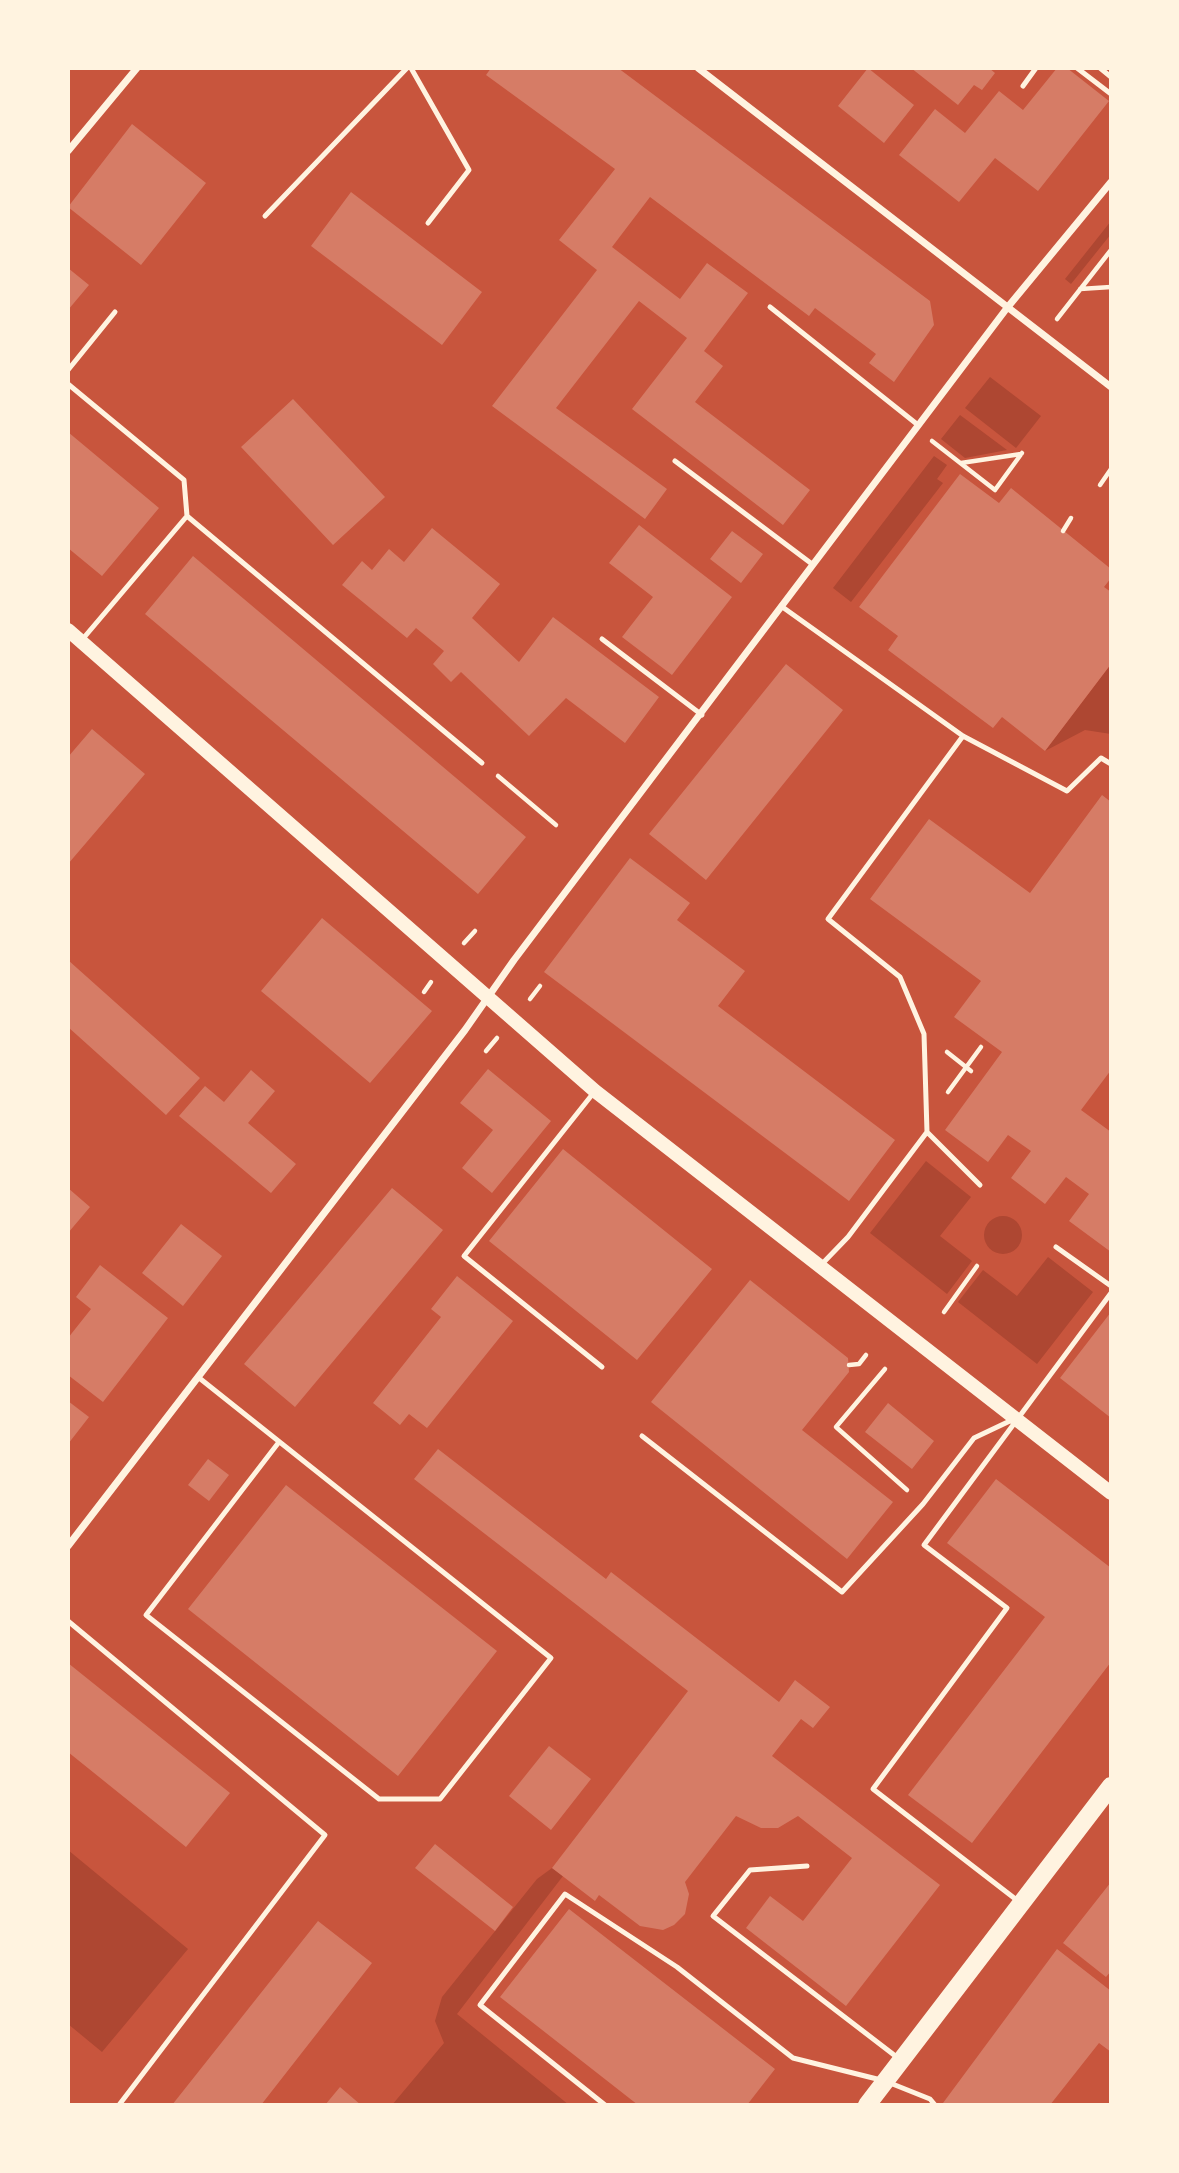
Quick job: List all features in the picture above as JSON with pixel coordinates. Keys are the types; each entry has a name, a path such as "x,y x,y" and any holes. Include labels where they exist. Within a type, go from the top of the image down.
{"main road":[{"path":"68,630 595,1091 1111,1493"},
{"path":"867,2105 1111,1786"}],"street":[{"path":"68,151 137,68"},
{"path":"698,68 1111,387"},
{"path":"68,1546 702,715 812,564 1007,308 1111,183"}],"lane":[{"path":"265,216 409,68 469,170 428,223"},
{"path":"1023,86 1036,68"},
{"path":"1077,68 1111,93"},
{"path":"1100,68 1111,77"},
{"path":"770,307 918,425"},
{"path":"68,370 115,312"},
{"path":"68,384 184,480 187,516 81,641"},
{"path":"675,461 812,564"},
{"path":"187,516 482,763"},
{"path":"781,606 963,736 1067,791 1101,758 1111,764"},
{"path":"602,639 702,715"},
{"path":"820,1266 848,1237 927,1132 924,1034 900,977 828,919 963,736"},
{"path":"595,1091 464,1256 602,1367"},
{"path":"927,1132 981,1185"},
{"path":"1056,1248 1111,1286"},
{"path":"1021,1903 873,1789 1007,1608 924,1545 1111,1293"},
{"path":"198,1377 551,1658 440,1799 379,1799 146,1615 279,1442"},
{"path":"642,1436 842,1592 923,1504 974,1437 1015,1419"},
{"path":"68,1620 325,1835 119,2105"},
{"path":"807,1866 750,1870 713,1916 901,2060"},
{"path":"606,2105 480,2005 565,1894 677,1967 793,2058 885,2081 930,2099 934,2105"}],"path":[{"path":"1044,337 1111,250"},
{"path":"1080,289 1111,287"},
{"path":"932,441 995,490 1022,453 961,463"},
{"path":"1100,485 1111,469"},
{"path":"1063,531 1071,518"},
{"path":"482,763 556,825"},
{"path":"942,1099 981,1047"},
{"path":"944,1312 977,1266"},
{"path":"849,1365 859,1364 866,1355"},
{"path":"885,1369 836,1427 923,1504"}],"shaded area":[{"path":"1111,221 1111,234 1071,284 1065,279"},
{"path":"990,377 1041,416 1016,448 965,408"},
{"path":"960,415 1007,450 965,458 941,439"},
{"path":"934,456 947,465 937,479 943,483 851,602 833,588"},
{"path":"1111,664 1111,734 1085,730 1045,751"},
{"path":"926,1161 971,1197 940,1236 972,1261 947,1294 870,1233"},
{"path":"1003,1216 1017,1221 1022,1235 1017,1249 1003,1254 989,1249 984,1235 989,1221"},
{"path":"1048,1257 1093,1292 1037,1364 958,1302 983,1270 1017,1296"},
{"path":"68,1850 188,1949 102,2052 68,2024"},
{"path":"552,1868 563,1876 457,2014 569,2105 392,2105 444,2043 435,2021 442,1997 537,1879"}],"building":[{"path":"491,68 618,68 930,301 934,325 894,382 869,363 876,354 815,308 809,316 650,197 612,247 680,299 707,263 748,293 704,351 723,366 695,402 810,490 783,525 632,409 687,338 639,301 556,408 667,489 645,519 492,406 597,270 559,240 615,169 486,75"},
{"path":"868,68 914,105 884,143 838,106"},
{"path":"911,68 989,68 995,73 982,90 974,85 958,105"},
{"path":"1057,68 1067,68 1109,101 1038,191 995,158 959,202 899,155 935,109 965,133 999,91 1023,110"},
{"path":"132,124 206,183 141,265 68,207"},
{"path":"351,192 482,292 442,345 311,246"},
{"path":"68,268 89,285 68,310"},
{"path":"293,399 385,497 333,545 241,447"},
{"path":"68,432 159,508 102,576 68,548"},
{"path":"960,474 999,503 1011,488 1111,569 1111,578 1104,587 1111,592 1111,664 1045,751 1002,717 993,728 888,650 898,636 859,607"},
{"path":"639,525 732,597 672,675 622,637 653,597 609,563"},
{"path":"432,528 500,584 472,618 519,662 553,617 659,697 625,743 566,698 529,736 461,672 451,682 433,664 444,651 416,628 407,638 342,585 362,561 372,570 389,549 404,562"},
{"path":"732,531 763,554 741,583 710,559"},
{"path":"193,556 526,837 478,894 145,614"},
{"path":"786,664 843,710 706,880 649,834"},
{"path":"92,729 145,774 68,864 68,757"},
{"path":"1102,795 1111,802 1111,1070 1081,1110 1111,1132 1111,1252 1069,1221 1089,1194 1066,1177 1045,1204 1011,1178 1031,1151 1008,1135 988,1162 945,1130 1002,1052 954,1017 981,981 870,899 929,819 1030,893"},
{"path":"630,858 690,903 677,920 745,971 718,1006 895,1140 849,1201 544,972"},
{"path":"322,918 432,1011 370,1083 261,991"},
{"path":"68,960 200,1078 166,1115 68,1027"},
{"path":"488,1069 551,1121 492,1193 462,1168 493,1130 460,1103"},
{"path":"251,1070 275,1091 248,1123 296,1164 271,1193 179,1116 205,1086 224,1102"},
{"path":"563,1149 712,1269 637,1360 489,1241"},
{"path":"68,1188 90,1207 68,1233"},
{"path":"392,1188 443,1230 295,1407 244,1364"},
{"path":"181,1224 222,1256 183,1306 142,1273"},
{"path":"100,1265 168,1318 103,1402 68,1375 68,1338 91,1309 76,1297"},
{"path":"457,1276 513,1321 427,1428 409,1414 400,1425 373,1403 441,1317 431,1309"},
{"path":"750,1280 848,1358 849,1372 802,1430 893,1502 847,1559 651,1402"},
{"path":"1111,1312 1111,1418 1060,1378"},
{"path":"68,1401 89,1417 68,1444"},
{"path":"888,1403 934,1441 912,1469 865,1432"},
{"path":"438,1449 606,1579 611,1572 779,1702 795,1680 830,1707 813,1728 801,1719 772,1756 940,1885 846,2006 746,1928 770,1896 803,1921 852,1858 798,1816 778,1828 761,1828 736,1816 685,1882 689,1894 685,1914 674,1925 663,1930 640,1926 599,1895 595,1901 552,1868 688,1691 414,1479"},
{"path":"208,1459 229,1475 209,1501 188,1485"},
{"path":"996,1479 1111,1568 1111,1662 972,1843 908,1795 1045,1617 947,1543"},
{"path":"286,1485 497,1651 398,1776 188,1609"},
{"path":"68,1663 230,1793 186,1847 68,1752"},
{"path":"549,1746 591,1779 551,1830 509,1796"},
{"path":"435,1844 513,1907 495,1931 415,1868"},
{"path":"1111,1882 1111,1971 1106,1977 1063,1943"},
{"path":"569,1909 775,2069 747,2105 638,2105 500,1997"},
{"path":"318,1921 372,1963 261,2105 172,2105"},
{"path":"1057,1949 1111,1991 1111,2052 1099,2043 1050,2105 943,2103"},
{"path":"340,2087 361,2105 325,2105"}]}
